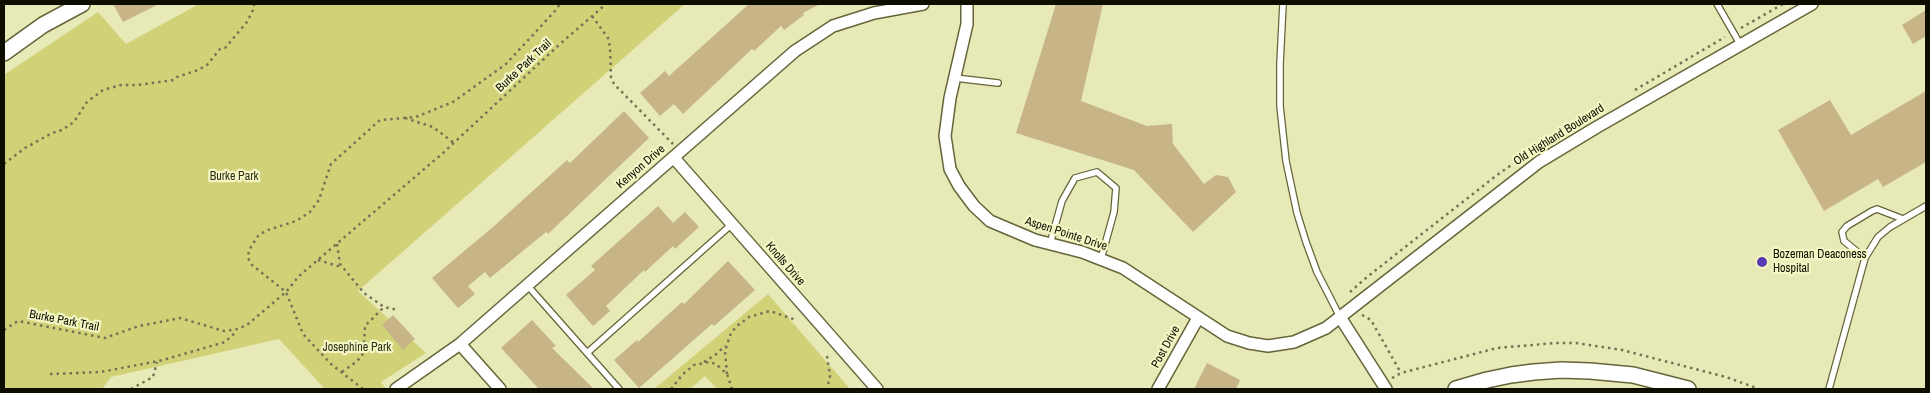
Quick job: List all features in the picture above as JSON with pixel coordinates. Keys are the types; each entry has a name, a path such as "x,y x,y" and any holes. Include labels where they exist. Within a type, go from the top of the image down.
{"main road":[{"path":"4,53 43,25 82,4"},
{"path":"1456,389 1488,380 1534,372 1590,370 1633,375 1688,389"}],"street":[{"name":"Kenyon Drive","path":"396,389 460,344 795,51 833,26 874,13 924,4"},
{"name":"Aspen Pointe Drive","path":"967,4 967,24 950,98 945,136 950,169 959,186 974,206 990,221 1035,240 1101,259 1123,268 1227,336 1249,343 1268,346 1294,342 1310,336 1340,317"},
{"name":"Old Highland Boulevard","path":"1340,317 1538,162 1812,4"},
{"name":"Knolls Drive","path":"677,155 732,224 877,389"},
{"path":"1340,317 1386,389"},
{"name":"Post Drive","path":"1158,389 1198,318"},
{"path":"460,344 500,389"}],"lane":[{"path":"1283,4 1280,106 1286,161 1297,213 1306,242 1324,286 1340,317"},
{"path":"1717,4 1740,44"},
{"path":"955,78 998,83"},
{"path":"1050,244 1062,201 1075,178 1097,172 1116,188 1114,212 1101,259"},
{"path":"1829,389 1865,258 1878,237 1890,227 1926,206"},
{"path":"1865,258 1844,241 1842,232 1847,226 1877,209 1903,219"},
{"path":"587,353 732,224"},
{"path":"527,285 619,389"}],"path":[{"path":"4,164 25,148 74,122 87,102 103,90 121,85 138,85 174,80 207,65 220,49 225,48 247,22 254,4"},
{"name":"Burke Park Trail","path":"286,292 252,266 248,258 253,243 265,232 296,221 310,212 319,200 330,164 380,120 416,117 453,102 506,64 560,4"},
{"name":"Burke Park Trail","path":"50,374 102,372 157,362 225,342 238,330 255,319 286,292 299,276 454,143 606,4"},
{"path":"592,16 608,38 611,77 614,84 677,155"},
{"name":"Burke Park Trail","path":"404,118 433,127 454,143"},
{"path":"337,244 340,264 364,292 384,307 398,310"},
{"path":"318,260 327,261 343,268"},
{"path":"286,292 303,334 331,364 363,389"},
{"path":"342,372 362,356 365,326 384,307"},
{"path":"732,389 727,374 725,357 726,345 731,333 737,326 749,316 770,311 796,320"},
{"name":"Burke Park Trail","path":"4,330 18,321 105,338 139,326 180,318 224,331 238,330"},
{"path":"671,389 688,369 715,355 726,345"},
{"path":"827,356 830,376 827,389"},
{"path":"131,389 153,377 157,362"},
{"path":"702,362 716,364 727,374"}],"green space":[{"name":"Burke Park","path":"199,4 685,4 358,291 426,353 381,382 386,389 325,389 279,339 111,377 102,389 4,389 4,75 98,12 126,44"},
{"path":"768,294 850,389 717,389 705,376 690,389 654,389"}],"building":[{"path":"113,4 159,4 123,22"},
{"path":"749,4 820,4 803,13 804,15 784,30 781,26 754,51 752,49 683,114 674,104 660,116 640,93 665,71 669,76"},
{"path":"1056,4 1103,4 1081,101 1147,126 1172,124 1173,144 1204,184 1216,175 1228,177 1236,192 1193,232 1134,170 1016,133"},
{"path":"1926,10 1926,36 1913,44 1902,25"},
{"name":"Bozeman Deaconess Hospital","path":"1926,91 1926,162 1883,187 1878,179 1824,211 1778,130 1830,100 1851,135"},
{"path":"624,111 649,138 548,234 546,232 490,278 485,272 468,286 475,294 458,308 432,278 493,227 567,160 570,163"},
{"path":"658,206 673,223 685,212 699,227 675,249 673,246 645,272 644,270 606,306 610,311 593,326 566,295 595,270 591,266"},
{"path":"728,261 755,290 714,326 712,324 639,388 614,360 637,340 638,342 682,302 684,304"},
{"path":"393,315 415,339 403,350 382,325"},
{"path":"532,320 556,346 552,348 594,389 539,389 501,348"},
{"path":"1207,363 1240,380 1236,389 1194,389"}],"place":[{"name":"Bozeman Deaconess Hospital","path":"1762,262"}],"park label":[{"name":"Josephine Park","path":"357,348"}]}
